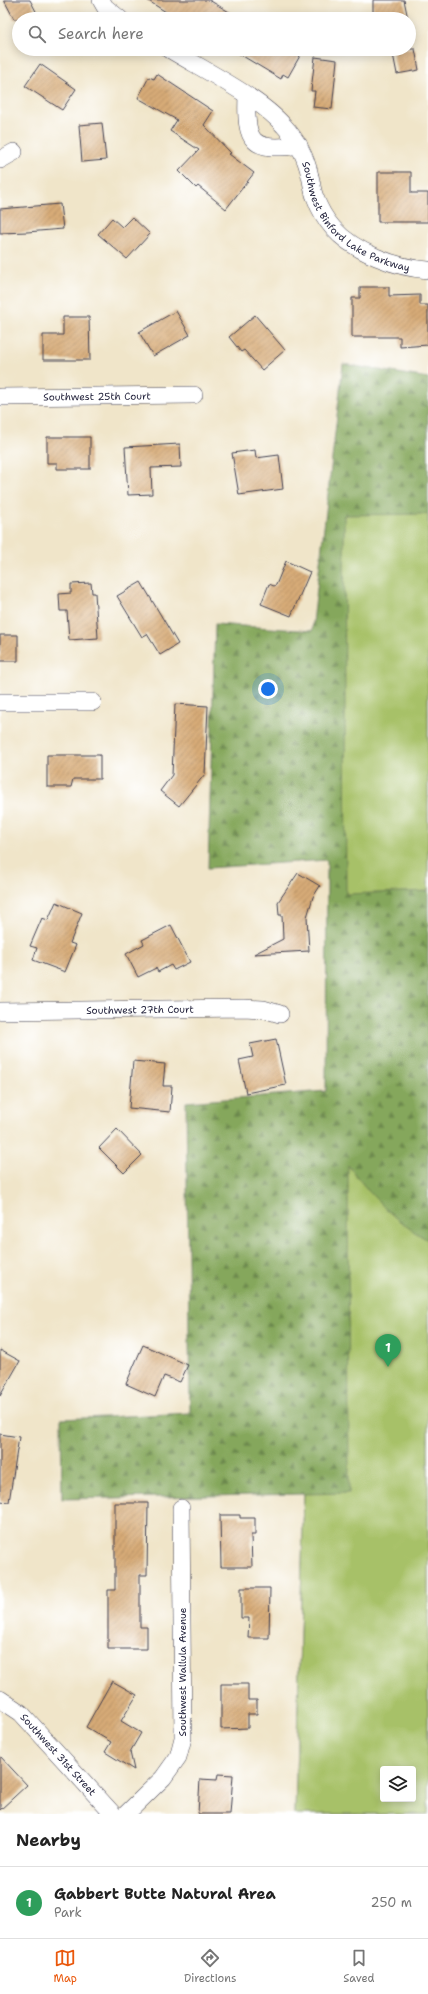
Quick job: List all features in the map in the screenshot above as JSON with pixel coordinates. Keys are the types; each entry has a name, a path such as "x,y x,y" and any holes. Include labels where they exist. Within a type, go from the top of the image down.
{"street":[{"path":"101,0 112,12"},
{"name":"Southwest Binford Lake Parkway","path":"181,56 247,96 284,125 299,145 309,170 314,195 322,212 333,229 348,241 375,256 398,264 428,270"},
{"name":"Southwest Binford Lake Parkway","path":"247,96 246,118 249,131 254,141 263,146 275,149 299,145"},
{"name":"Southwest 25th Court","path":"0,397 194,395"},
{"path":"0,702 93,702"},
{"name":"Southwest 27th Court","path":"0,1011 244,1008 263,1009 280,1014"},
{"name":"Southwest Wallula Avenue","path":"126,1814 163,1778 178,1757 183,1738 181,1508"},
{"name":"Southwest 31st Street","path":"0,1699 20,1713 113,1814"}],"green space":[{"path":"343,364 428,378 428,1814 295,1814 304,1494 62,1499 61,1419 190,1413 186,1102 326,1091 327,860 208,868 215,624 312,631"},
{"path":"428,514 428,891 346,894 344,515"},
{"path":"348,1165 365,1187 384,1207 405,1225 428,1240 428,1814 295,1814 304,1494 349,1493"}],"building":[{"path":"4,0 30,0 36,12 12,12 12,15"},
{"path":"147,0 209,0 229,12 166,12"},
{"path":"373,0 404,0 407,12 373,12"},
{"path":"416,54 419,70 397,74 393,56 416,56"},
{"path":"243,56 300,56 288,77 283,74 281,79"},
{"path":"315,57 337,60 332,109 313,107 315,91 311,91"},
{"path":"40,64 76,89 62,110 25,86"},
{"path":"157,74 213,111 204,125 231,153 229,154 254,173 226,209 198,186 196,188 179,171 199,150 170,131 177,120 138,98 149,77 154,79"},
{"path":"102,123 106,160 82,162 79,125"},
{"path":"378,172 411,172 411,193 428,193 428,222 378,222"},
{"path":"60,204 63,229 0,233 0,209"},
{"path":"132,217 150,234 127,259 98,234 112,218 122,227"},
{"path":"360,287 389,287 389,296 420,295 420,305 428,305 428,345 400,347 400,337 352,337 352,298 360,298"},
{"path":"176,311 190,335 153,356 139,332"},
{"path":"255,315 285,350 262,370 244,350 241,352 229,337"},
{"path":"63,317 89,317 90,360 43,360 43,335 63,335"},
{"path":"47,437 90,437 90,469 57,469 57,463 47,463"},
{"path":"180,444 181,467 151,468 152,494 128,495 125,447"},
{"path":"255,450 256,458 279,455 283,489 239,495 232,453"},
{"path":"286,561 310,572 291,616 261,604 269,584 274,586 276,585"},
{"path":"141,582 178,644 160,655 147,634 142,637 117,596"},
{"path":"91,583 92,593 95,593 98,638 69,640 67,611 60,611 59,594 71,593 71,584"},
{"path":"0,635 18,635 18,661 0,661"},
{"path":"175,704 208,706 205,774 179,806 160,791 172,775"},
{"path":"47,755 100,755 100,779 73,779 71,787 47,787"},
{"path":"298,873 320,886 313,897 307,917 309,951 254,954 283,939 282,915 279,915 278,902"},
{"path":"56,902 82,913 70,943 76,945 65,972 33,960 37,948 30,946 42,918 48,920"},
{"path":"171,925 190,962 174,970 171,965 158,972 156,968 138,977 126,954 144,944 142,940"},
{"path":"276,1039 286,1085 246,1093 239,1060 253,1057 250,1044"},
{"path":"133,1061 165,1064 163,1086 172,1086 170,1112 129,1108"},
{"path":"117,1129 142,1155 124,1173 99,1148"},
{"path":"143,1345 188,1365 180,1382 164,1376 155,1397 126,1384"},
{"path":"0,1350 20,1361 0,1396"},
{"path":"0,1434 19,1437 9,1502 0,1501"},
{"path":"115,1503 148,1503 147,1575 140,1575 140,1627 147,1627 147,1649 108,1649 108,1590 115,1590"},
{"path":"220,1515 240,1515 240,1518 255,1518 255,1535 251,1535 252,1567 221,1567"},
{"path":"241,1588 270,1588 269,1638 248,1638 249,1618 241,1618"},
{"path":"112,1681 137,1695 121,1721 141,1733 130,1752 134,1770 105,1752 111,1742 86,1727"},
{"path":"221,1684 248,1684 248,1700 257,1700 257,1714 248,1714 248,1728 221,1729"},
{"path":"0,1756 27,1785 0,1810"},
{"path":"218,1774 233,1775 230,1814 198,1814 200,1779 217,1780"}],"place":[{"name":"Gabbert Butte Natural Area","path":"388,1367"}]}
